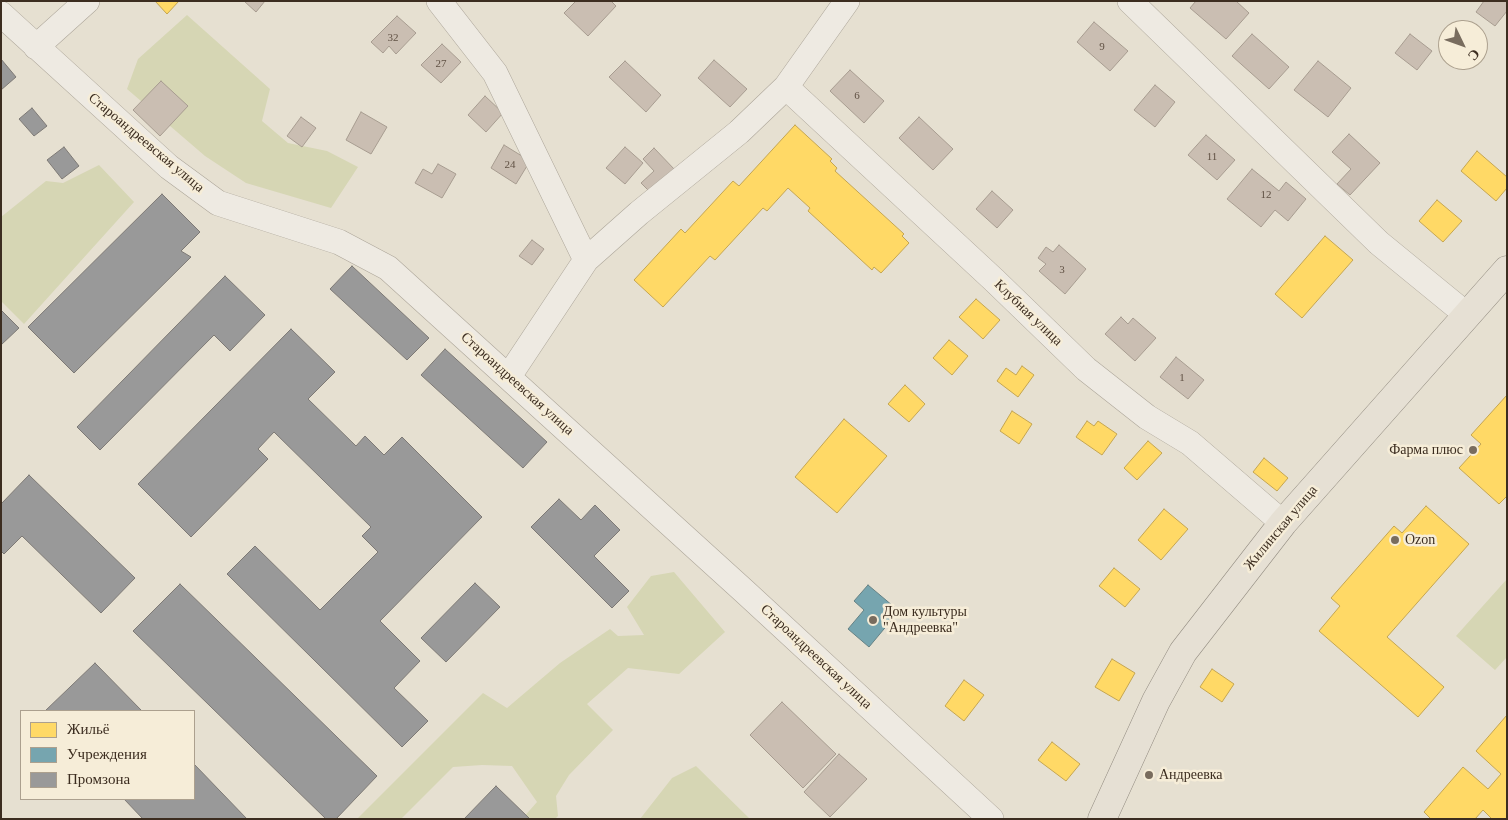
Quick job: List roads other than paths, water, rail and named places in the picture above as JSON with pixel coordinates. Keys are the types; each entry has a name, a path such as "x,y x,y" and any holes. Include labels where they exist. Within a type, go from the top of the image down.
{"main road":[{"name":"Жилинская улица","path":"1102,819 1156,701 1183,652 1283,523 1507,270"}],"street":[{"path":"36,47 87,1"},
{"path":"439,1 495,73 586,260"},
{"path":"509,376 586,260 639,213 739,132 786,88 847,1"},
{"path":"1130,1 1379,243 1467,315"},
{"name":"Староандреевская улица","path":"1,14 170,167 218,203 339,242 388,268 509,376 991,819"},
{"name":"Клубная улица","path":"786,88 994,280 1086,369 1147,417 1190,443 1283,523"}],"place":[{"name":"Фарма плюс","path":"1473,450"},
{"name":"Ozon","path":"1395,540"},
{"name":"Дом культуры \"Андреевка\"","path":"873,620"},
{"name":"Андреевка","path":"1149,775"}]}
